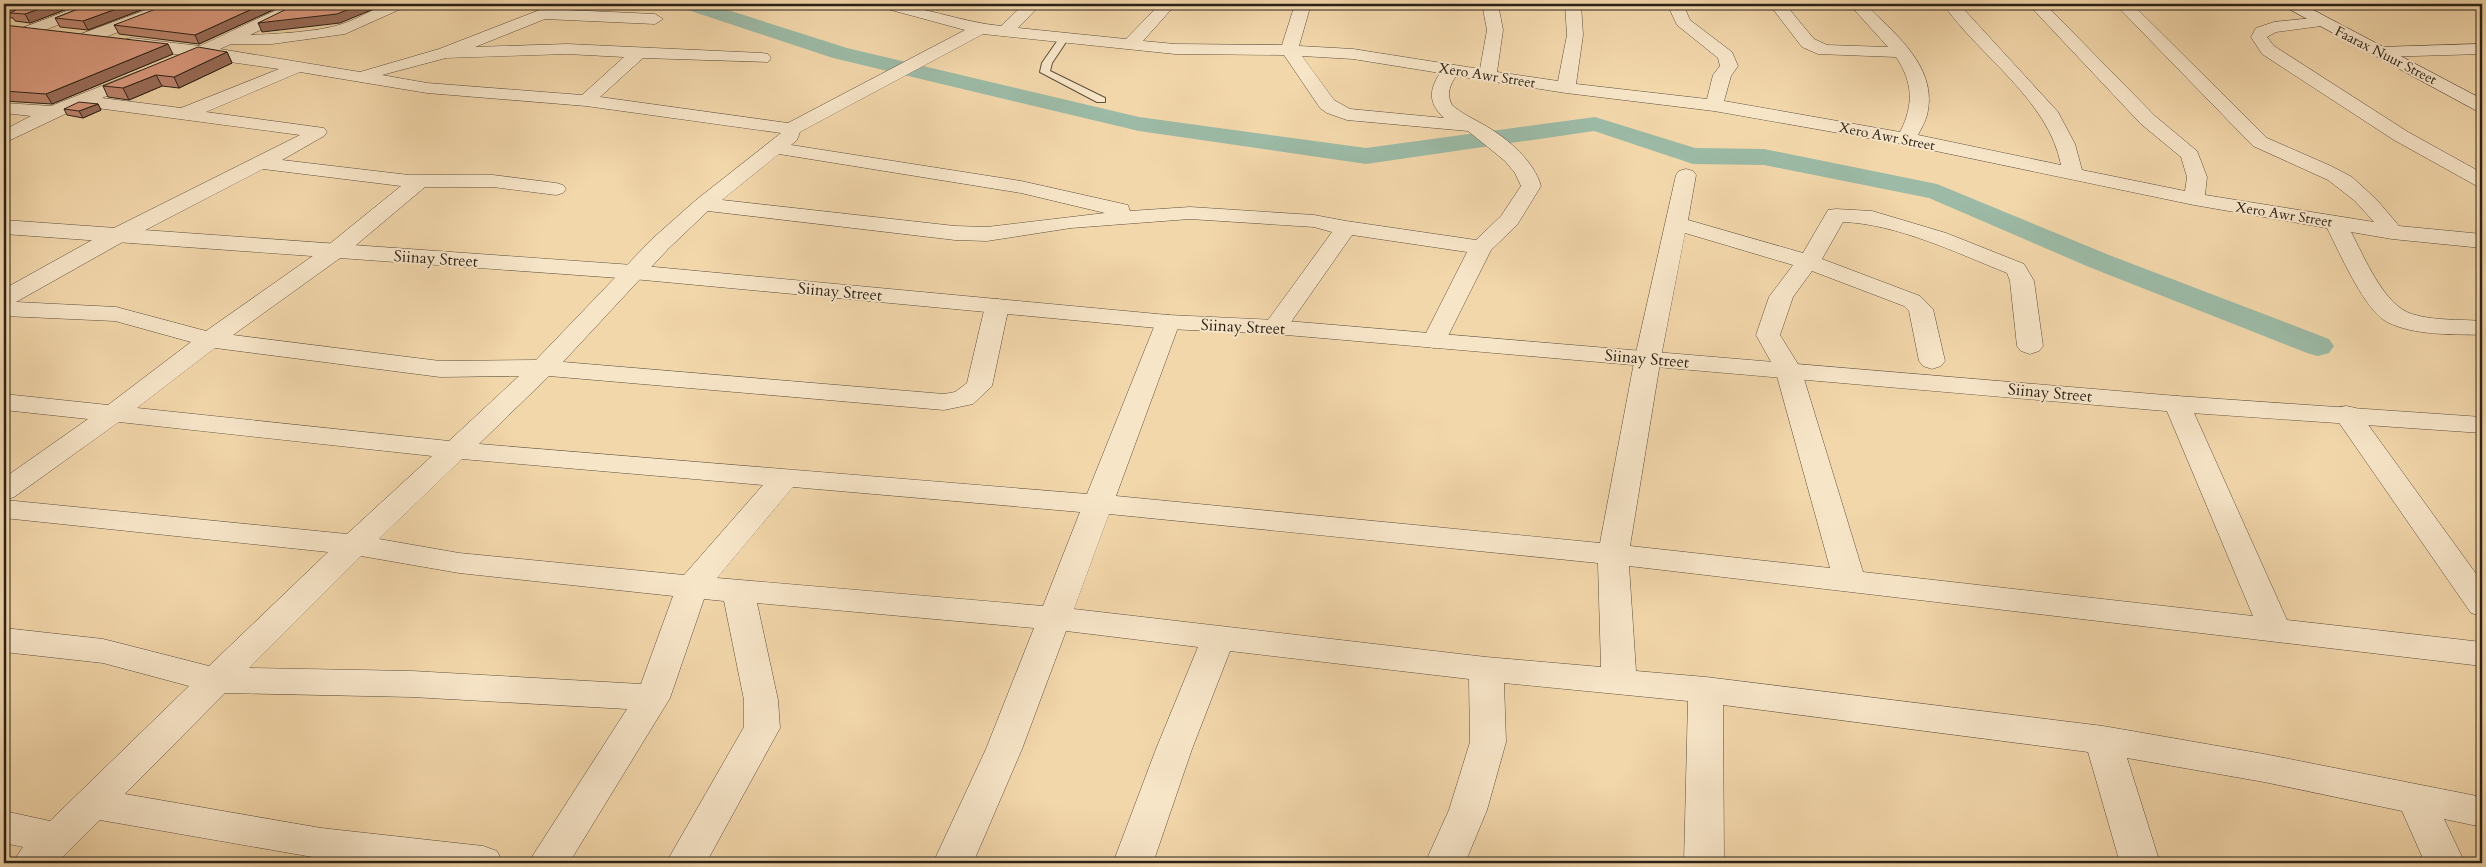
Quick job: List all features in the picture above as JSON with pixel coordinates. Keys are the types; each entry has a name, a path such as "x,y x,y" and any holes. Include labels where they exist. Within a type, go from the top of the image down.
{"street":[{"path":"4,42 98,4"},
{"path":"87,38 176,4"},
{"path":"4,137 80,100 228,40 301,4"},
{"path":"228,40 272,39 345,29 399,4"},
{"path":"361,76 445,53 568,4"},
{"name":"Xero Awr Street","path":"890,4 980,29 1004,32 1130,45 1220,51 1289,50 1353,54 1566,88 1714,105 1907,138 2194,199 2392,232 2482,241"},
{"path":"1004,32 1032,4"},
{"path":"1130,45 1168,4"},
{"path":"1303,4 1289,50 1327,104 1347,114 1477,129"},
{"path":"1488,75 1495,30 1490,4"},
{"path":"1566,88 1575,36 1573,4"},
{"path":"1675,4 1683,22 1726,56 1729,66 1722,75 1714,105"},
{"path":"1777,4 1814,47 1824,50 1902,52"},
{"path":"1857,4 1902,52 1920,83 1919,110 1907,138"},
{"path":"1951,4 2051,116 2062,134 2071,156 2073,174"},
{"path":"2036,4 2148,120 2190,155 2197,177 2194,199"},
{"path":"2123,4 2260,142 2273,150 2324,170 2346,183 2369,201 2392,232"},
{"name":"Faarax Nuur Street","path":"2291,4 2482,106"},
{"path":"544,14 656,19"},
{"path":"2323,22 2274,27 2262,31 2259,37 2268,50 2368,114 2450,164 2482,181"},
{"path":"4,27 201,51 428,88 586,101 791,129 980,29"},
{"path":"2380,52 2482,48"},
{"path":"445,53 537,49 762,58"},
{"path":"586,101 639,52"},
{"path":"186,113 296,68"},
{"path":"1434,341 1481,247 1509,220 1531,186 1527,172 1507,153 1442,104 1440,94 1442,82 1452,69"},
{"path":"4,299 120,234 306,140 317,132 80,100"},
{"path":"4,108 53,112"},
{"path":"4,827 44,851 215,680 453,450 543,368 633,272 703,204 776,148 790,136 791,129"},
{"path":"776,148 1021,187 1146,216"},
{"path":"260,163 420,181 493,181 556,189"},
{"path":"1619,681 1613,554 1648,357 1686,175"},
{"path":"4,491 113,414 210,340 335,251 420,181"},
{"path":"703,204 955,233 987,234 1071,222 1190,213 1314,221 1346,228 1481,247"},
{"path":"1850,582 1788,369 1768,335 1781,297 1808,262 1836,215 1864,216 1938,238 2016,269 2022,282 2030,346"},
{"path":"2335,222 2381,305 2394,316 2415,322 2482,328"},
{"path":"1676,223 1808,262 1912,301 1921,309 1932,361"},
{"name":"Siinay Street","path":"4,227 633,272 1168,322 1275,327 1648,357 2177,404 2346,414 2482,425"},
{"path":"1275,327 1346,228"},
{"path":"4,309 116,314 210,340 440,369 543,368 944,402 964,398 979,386 997,306"},
{"path":"953,863 1004,749 1168,322"},
{"path":"4,402 453,450 1099,504 1613,554 2482,654"},
{"path":"2177,404 2275,630"},
{"path":"2346,414 2482,605"},
{"path":"548,863 653,698 692,587 785,478"},
{"path":"4,509 355,545 459,563 692,587 1055,618 1486,669 1706,690 2103,740 2264,768 2482,812"},
{"path":"686,863 762,728 761,700 738,591"},
{"path":"1133,863 1174,749 1219,637"},
{"path":"4,640 103,651 215,680 412,684 653,698"},
{"path":"1445,863 1450,857 1468,810 1488,742 1486,669"},
{"path":"1704,863 1706,690"},
{"path":"2103,740 2140,863"},
{"path":"2415,799 2445,863"},
{"path":"91,803 312,853 483,863"}],"lane":[{"path":"1063,39 1046,63 1045,72 1101,100"}],"building":[{"path":"4,4 53,4 25,14 10,13 16,10 4,9"},
{"path":"91,4 130,4 83,21 55,18"},
{"path":"169,4 263,4 195,35 114,25"},
{"path":"297,4 362,4 337,14 258,23"},
{"path":"4,25 168,44 46,94 4,91"},
{"path":"198,47 227,52 174,77 156,75 123,88 103,86"},
{"path":"79,102 98,104 79,111 64,109"}],"waterway":[{"path":"689,4 841,53 1139,124 1366,156 1595,124 1693,156 1764,157 1937,192 2099,261 2318,346"}]}
